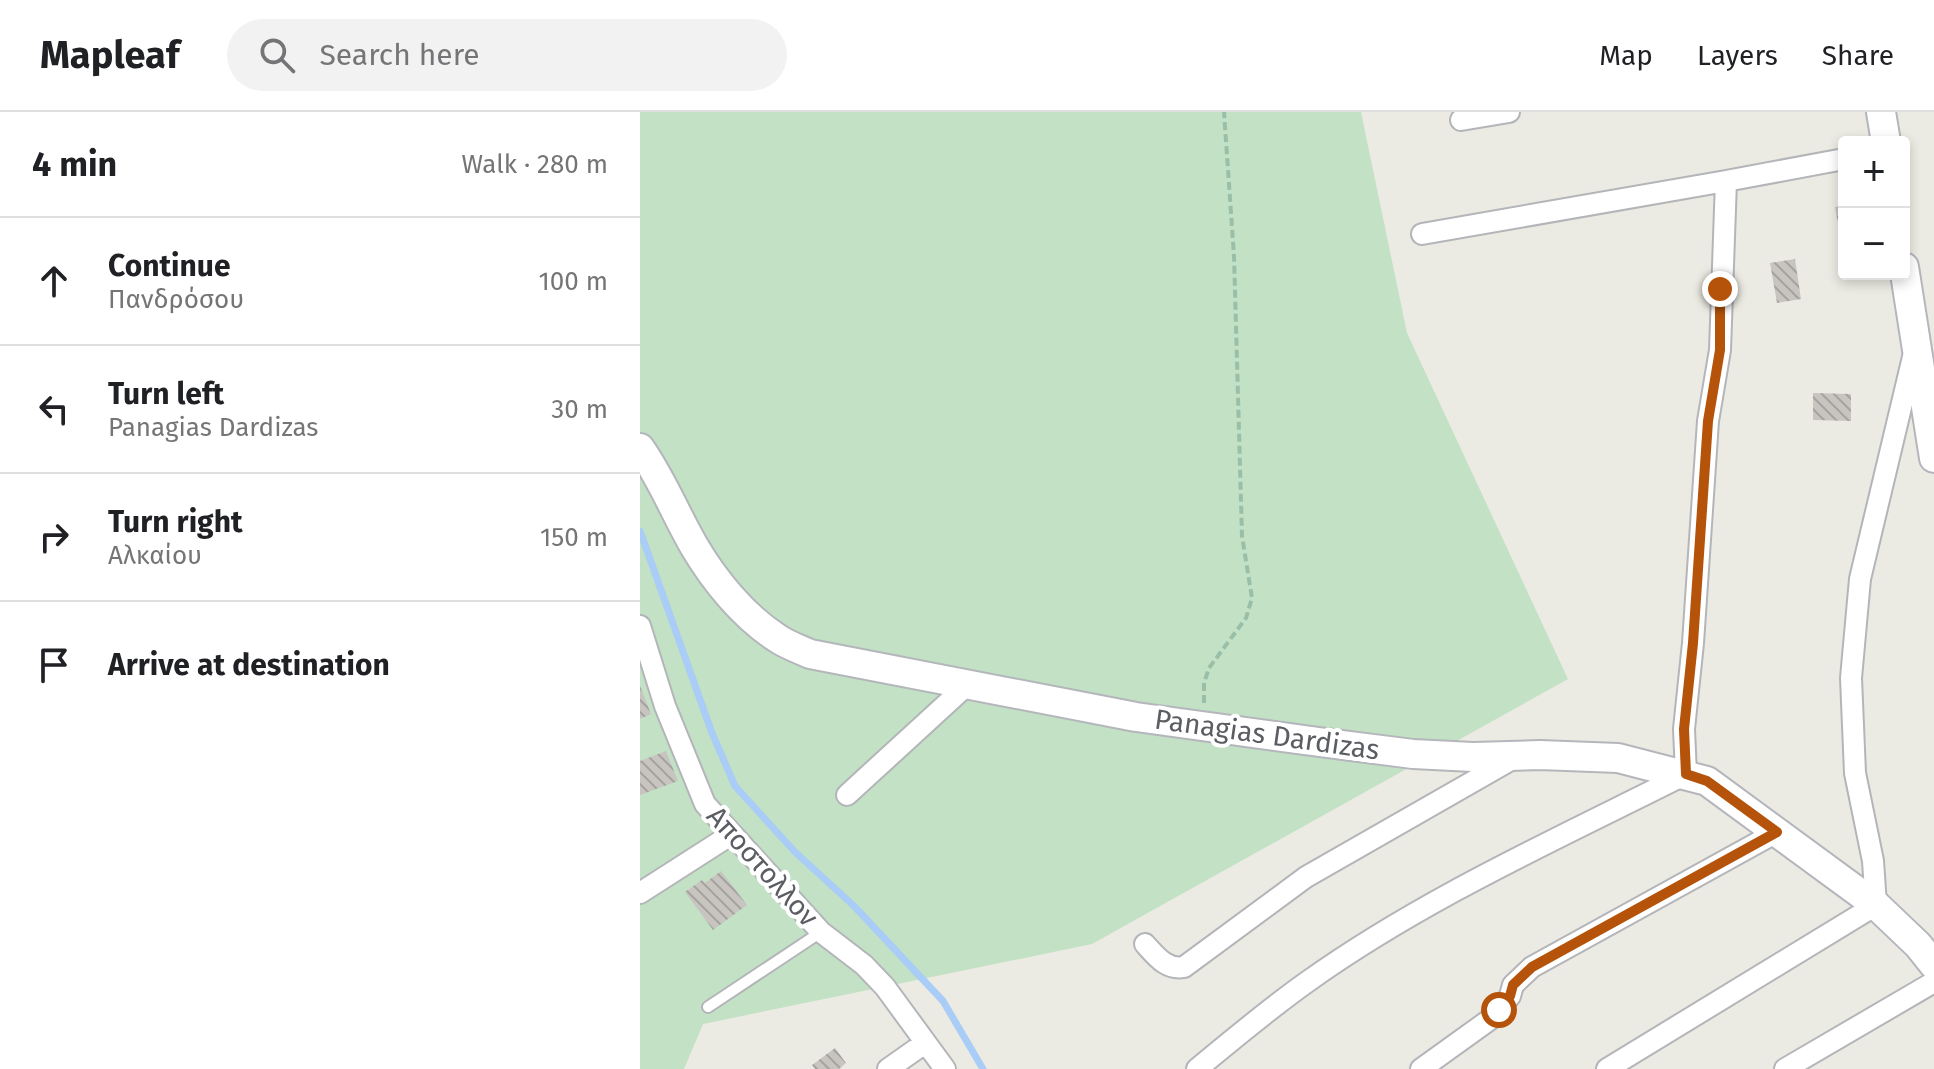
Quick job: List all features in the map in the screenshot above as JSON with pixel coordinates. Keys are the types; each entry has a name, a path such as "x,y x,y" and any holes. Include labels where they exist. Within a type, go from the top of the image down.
{"street":[{"path":"1461,120 1509,112"},
{"path":"1881,112 1885,136"},
{"path":"1422,234 1838,160"},
{"path":"1197,1069 1309,980 1398,924 1522,856 1686,774 1684,729 1708,421 1720,350 1726,181"},
{"path":"1906,280 1934,458"},
{"path":"1607,1069 1876,905 1873,861 1855,773 1851,678 1860,579 1917,341"},
{"name":"Panagias Dardizas","path":"640,448 656,469 694,546 719,582 751,618 778,639 821,657 1136,717 1413,754 1618,758 1686,774 1707,781 1876,905 1934,965"},
{"name":"Αποστολλον","path":"640,626 665,706 705,804 821,932 864,965 885,987 945,1069"},
{"path":"847,795 966,686"},
{"path":"1145,944 1167,966 1175,969 1184,967 1306,877 1517,756"},
{"path":"1421,1069 1492,1018 1510,996 1513,985 1532,967 1777,832"},
{"path":"640,893 732,834"},
{"path":"1785,1069 1934,982"},
{"path":"888,1069 925,1043"}],"lane":[{"path":"708,1007 821,932"}],"path":[{"path":"1203,726 1206,676 1212,662 1246,618 1252,598 1242,536 1234,256 1224,112"}],"green space":[{"path":"640,112 1361,112 1407,333 1568,679 1092,944 703,1024 684,1069 640,1069"}],"building":[{"path":"1795,259 1801,299 1777,303 1770,263"},
{"path":"1813,393 1851,394 1851,421 1813,420"},
{"path":"640,686 651,714 640,719"},
{"path":"666,751 678,781 640,795 640,761"},
{"path":"721,871 747,905 713,930 685,892"},
{"path":"835,1048 846,1063 839,1069 815,1069 812,1065"}],"waterway":[{"path":"640,531 712,733 735,786 795,852 854,906 943,1001 983,1069"}],"route":[{"path":"1499,1010 1510,996 1513,985 1532,967 1777,832 1707,781 1686,774 1684,729 1708,421 1720,350 1720,289"}]}
